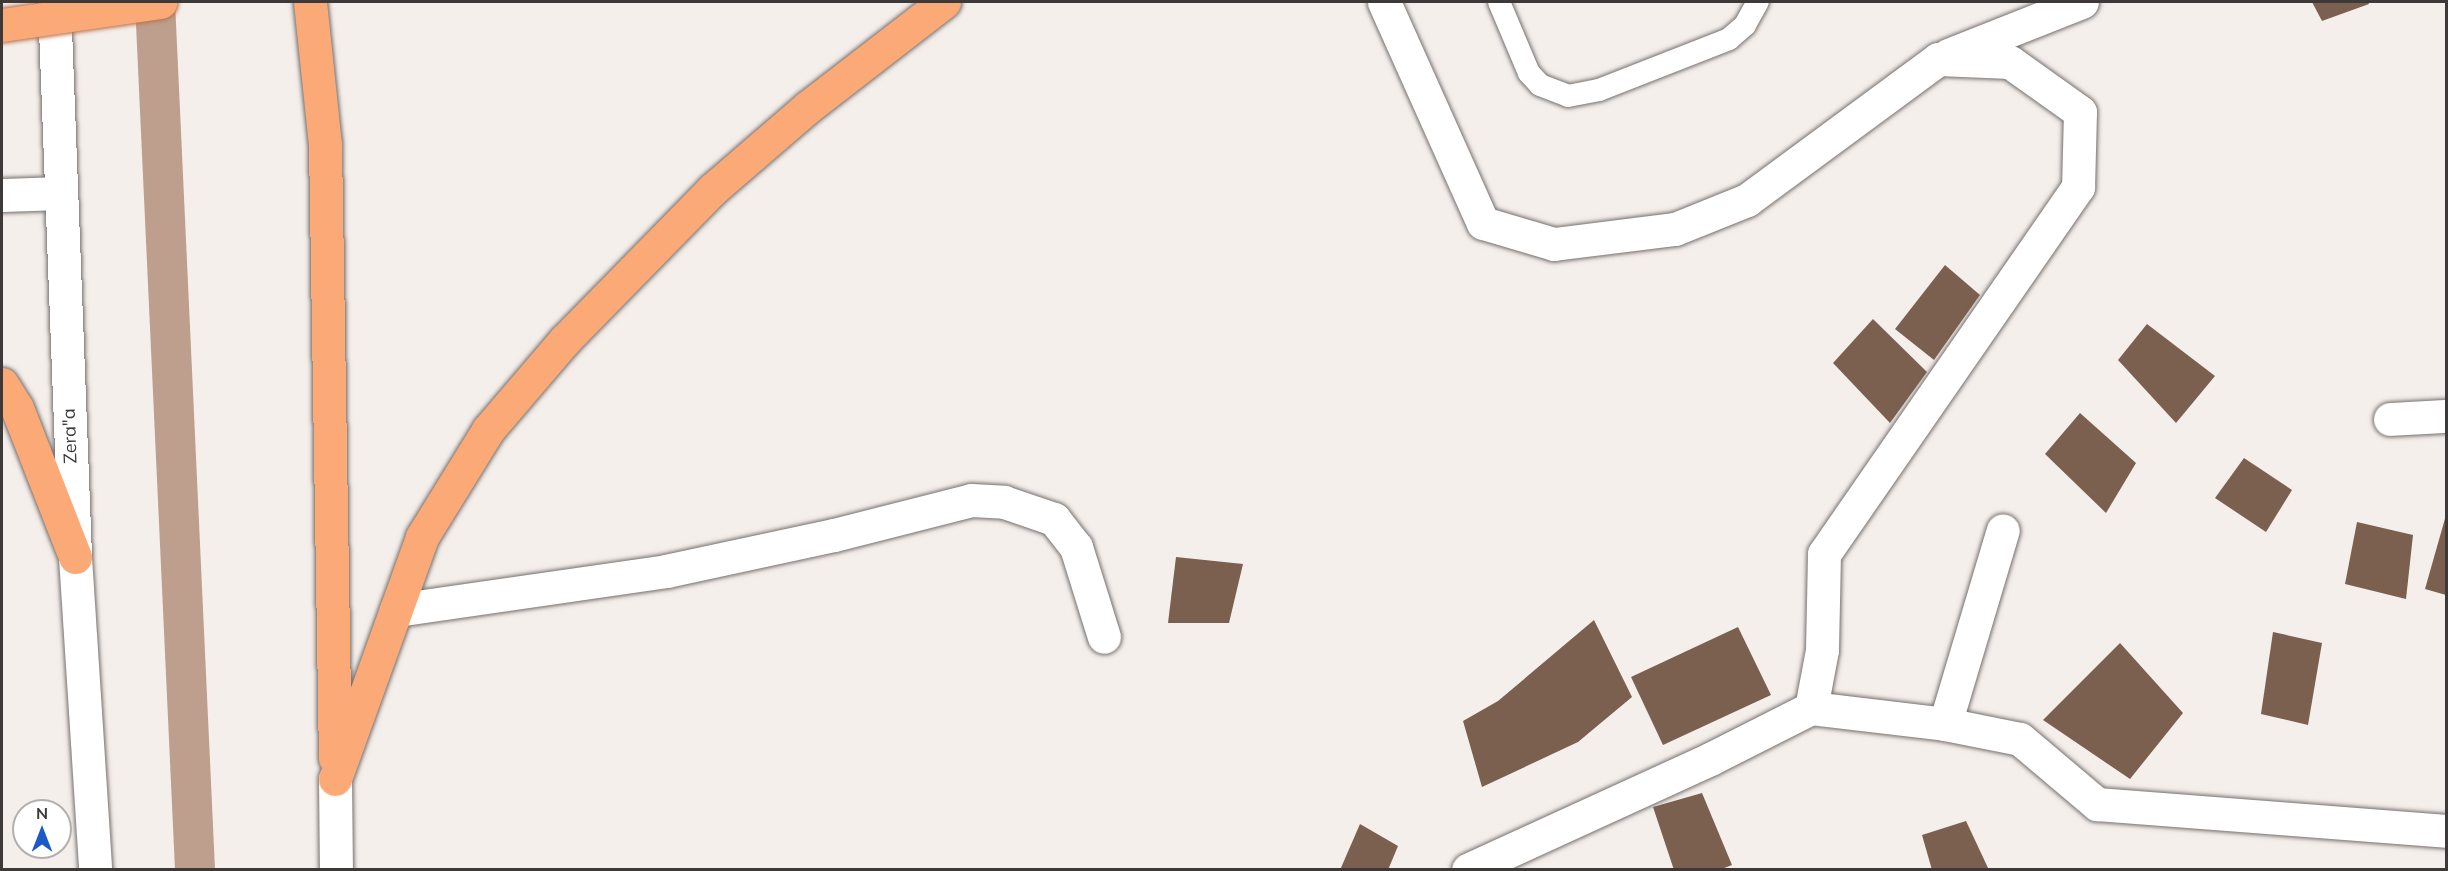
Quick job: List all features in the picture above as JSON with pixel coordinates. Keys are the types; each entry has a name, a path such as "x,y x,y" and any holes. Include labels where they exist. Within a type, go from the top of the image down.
{"highway":[{"path":"2,25 160,2"},
{"path":"310,2 326,144 335,779"},
{"path":"335,779 422,537 488,429 565,340 713,189 807,107 944,2"},
{"path":"2,384 17,408 75,557"}],"street":[{"name":"Zera\"a","path":"54,2 75,557 95,870"},
{"path":"1384,2 1483,223 1554,244 1675,229 1747,200 1938,59 2082,2"},
{"path":"1811,708 1822,650 1824,554 2078,187 2080,112 2010,62 1938,59"},
{"path":"2,195 60,193"},
{"path":"2390,419 2446,416"},
{"path":"396,610 666,571 834,535 971,500 1004,502 1054,519 1076,547 1104,637"},
{"path":"1945,724 2003,530"},
{"path":"1468,870 1710,759 1811,708 1945,724 2020,739 2097,804 2446,831"},
{"path":"335,779 336,870"}],"lane":[{"path":"1499,2 1528,73 1540,85 1568,96 1599,90 1729,39 1744,25 1758,2"}],"building":[{"path":"2312,2 2368,2 2369,4 2322,21"},
{"path":"1945,265 1980,295 1934,360 1895,329"},
{"path":"1873,319 1927,372 1890,423 1833,363"},
{"path":"2147,324 2215,376 2176,423 2118,360"},
{"path":"2080,413 2136,463 2106,513 2045,454"},
{"path":"2244,458 2292,490 2266,532 2215,498"},
{"path":"2446,515 2446,595 2425,589"},
{"path":"2357,522 2413,535 2406,599 2345,584"},
{"path":"1176,557 1243,564 1229,623 1168,623"},
{"path":"1594,620 1632,697 1578,742 1482,787 1463,721 1498,701"},
{"path":"1738,627 1771,695 1663,745 1631,677"},
{"path":"2273,632 2322,643 2308,725 2261,714"},
{"path":"2120,643 2183,713 2130,779 2043,720"},
{"path":"1702,793 1732,865 1719,870 1674,870 1653,807"},
{"path":"1966,821 1989,870 1932,870 1922,835"},
{"path":"1360,824 1398,846 1388,870 1340,870"}],"waterway":[{"path":"155,2 195,870"}]}
